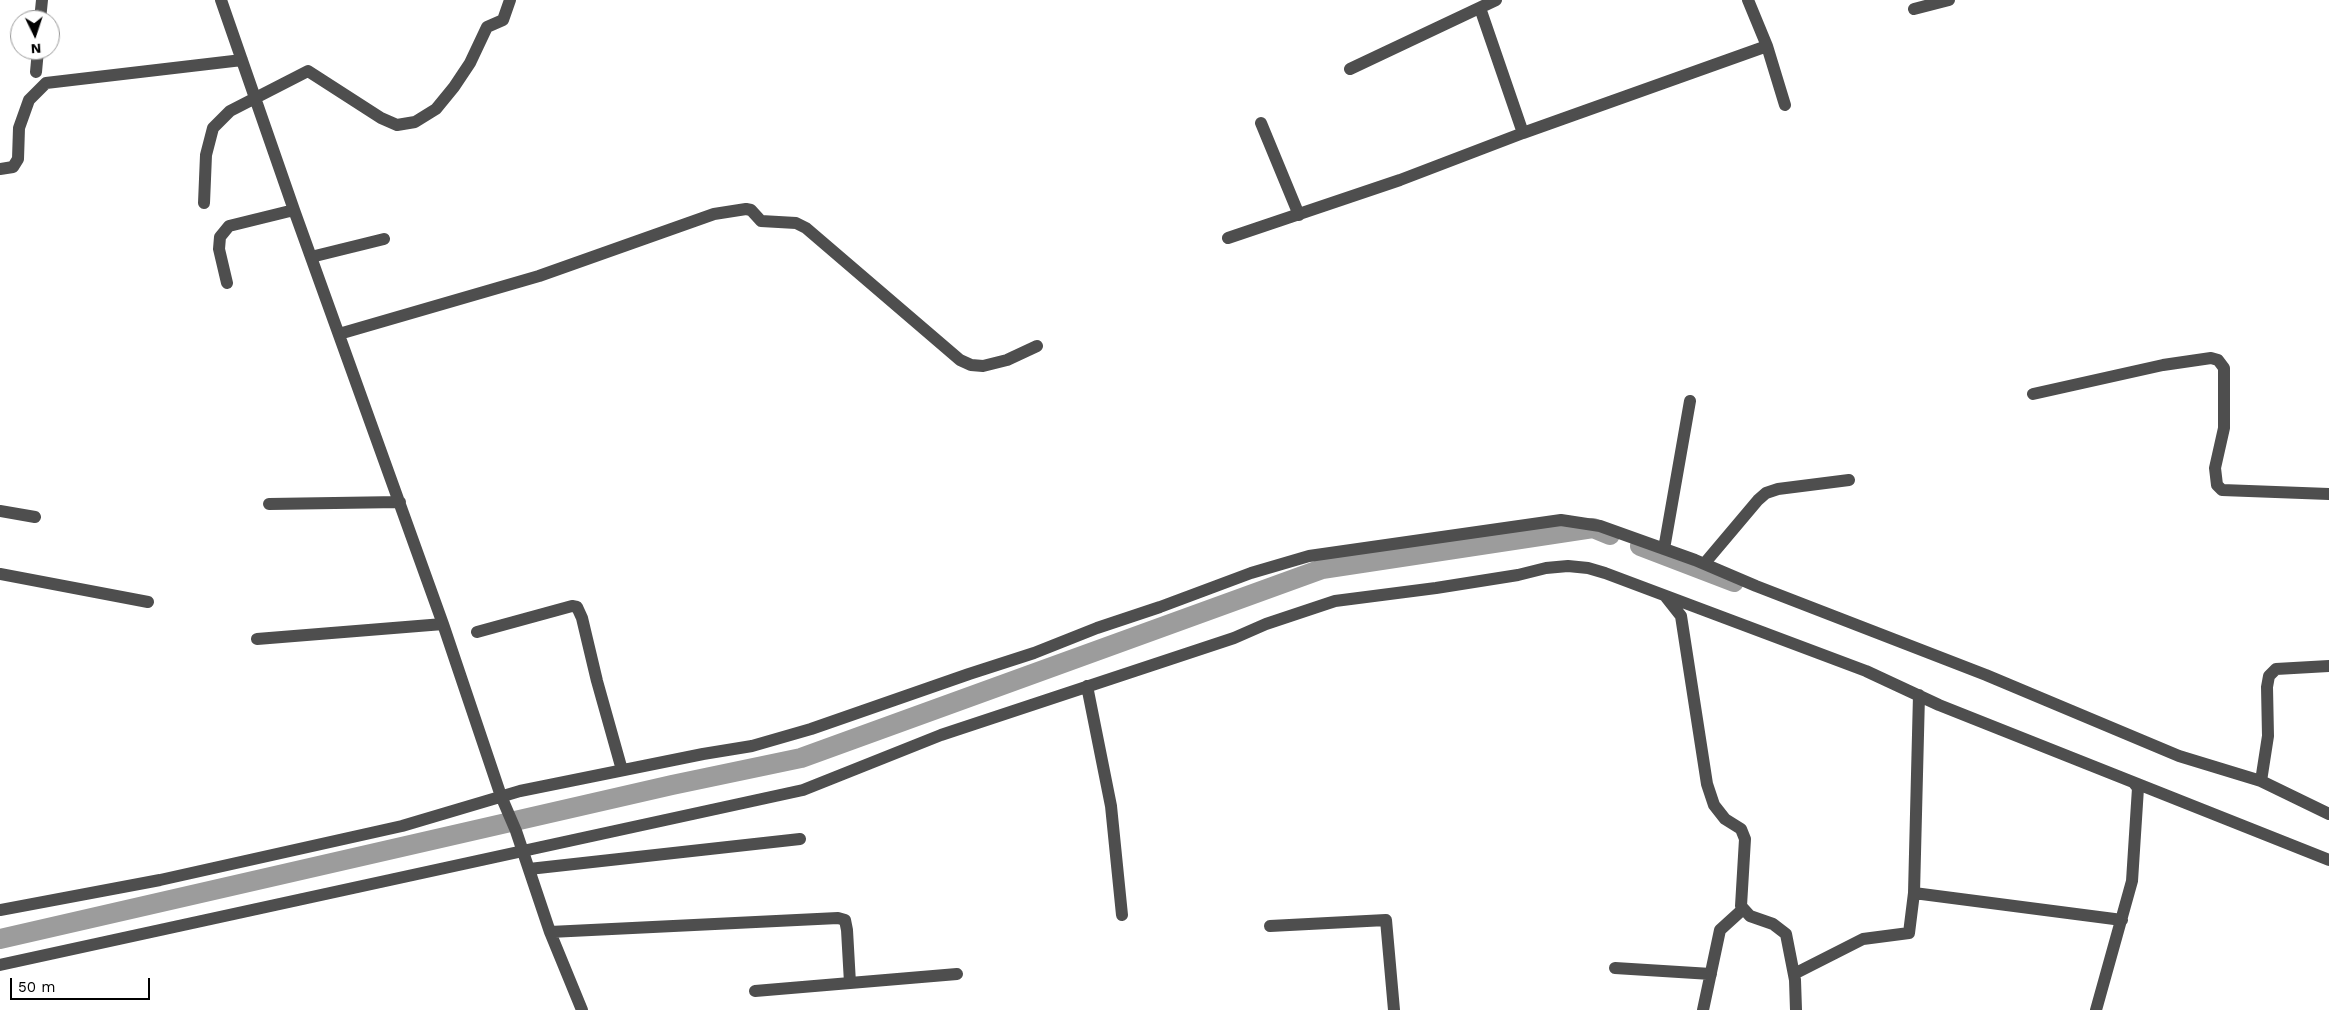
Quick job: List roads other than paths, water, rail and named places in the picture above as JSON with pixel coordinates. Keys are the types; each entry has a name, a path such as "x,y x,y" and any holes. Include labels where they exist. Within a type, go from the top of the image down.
{"street":[{"path":"221,0 294,210 444,624 550,932 582,1010"},
{"path":"204,204 206,155 213,128 230,111 255,96 308,71 381,118 397,125 415,122 436,109 454,87 470,63 487,27 503,20 510,0"},
{"path":"1350,69 1496,0"},
{"path":"1748,0 1766,46 1785,105"},
{"path":"1914,9 1949,0"},
{"path":"1480,8 1523,133"},
{"path":"1228,238 1400,180 1523,133 1766,46"},
{"path":"36,72 37,60"},
{"path":"0,168 13,167 18,159 19,128 29,100 46,83 242,60"},
{"path":"1261,123 1299,215"},
{"path":"339,334 539,276 714,214 746,209 751,210 761,221 796,223 806,228 960,360 971,365 984,366 1007,360 1037,346"},
{"path":"227,283 218,249 220,237 230,226 294,210"},
{"path":"311,257 384,239"},
{"path":"2033,394 2164,365 2211,358 2218,360 2224,368 2224,428 2215,468 2217,486 2222,490 2329,494"},
{"path":"1664,549 1690,400"},
{"path":"1704,564 1766,493 1778,489 1849,480"},
{"path":"269,504 400,502"},
{"path":"0,511 35,516"},
{"path":"0,910 160,880 402,826 622,770 752,746 811,729 1034,653 1097,628 1160,608 1251,573 1309,556 1561,520 1600,526 1704,564 1986,675 2178,756 2262,781 2329,814"},
{"path":"0,965 803,790 941,735 1234,638 1274,621 1335,601 1436,588 1518,575 1546,568 1568,566 1588,568 1866,670 1919,695 2329,860"},
{"path":"0,574 148,602"},
{"path":"1666,597 1681,616 1710,791 1714,805 1725,819 1741,829 1746,839 1740,898 1742,910 1750,916 1773,924 1786,934 1794,974 1796,1010"},
{"path":"477,632 572,606 577,607 582,618 597,681 622,770"},
{"path":"257,639 444,624"},
{"path":"2262,781 2268,736 2266,687 2269,676 2276,668 2329,666"},
{"path":"1087,686 1111,806 1122,915"},
{"path":"1794,974 1863,939 1910,933 1914,894 1919,695"},
{"path":"2096,1010 2132,881 2138,788 2134,783"},
{"path":"529,869 800,839"},
{"path":"1914,894 2122,920"},
{"path":"1703,1010 1720,930 1742,910"},
{"path":"550,932 838,918 845,920 847,930 850,983"},
{"path":"1270,926 1386,920 1394,1010"},
{"path":"1615,968 1710,974"},
{"path":"755,991 957,974"}],"waterway":[{"path":"0,939 672,785 801,758 1322,569 1593,528 1610,535"},
{"path":"1640,546 1734,582"}]}
